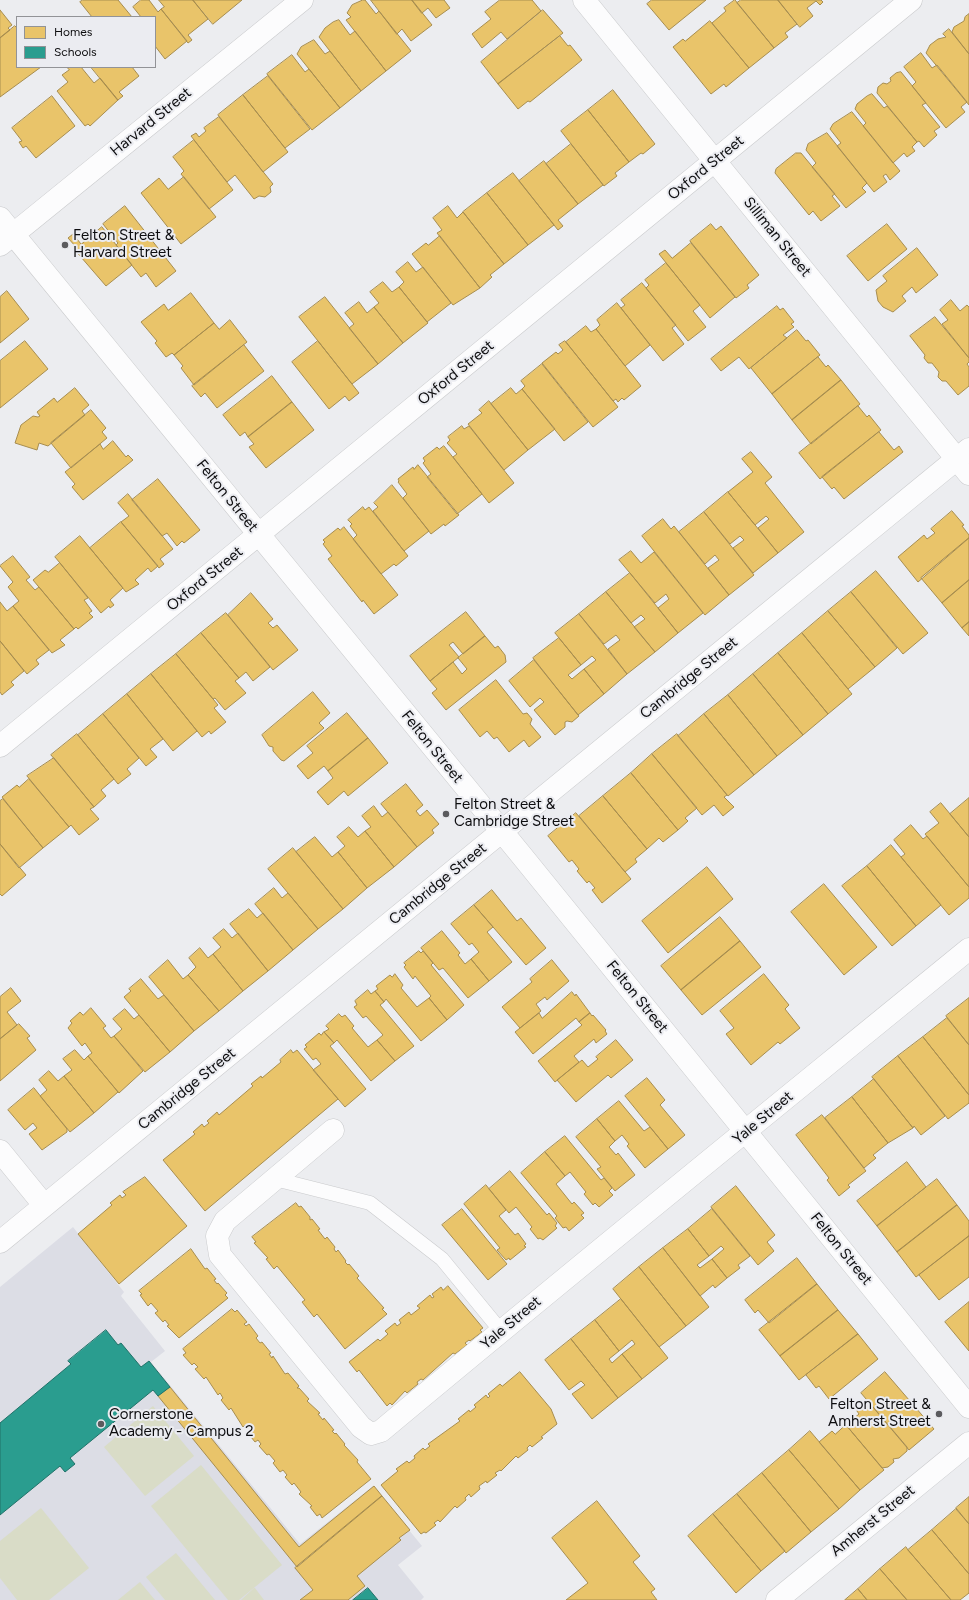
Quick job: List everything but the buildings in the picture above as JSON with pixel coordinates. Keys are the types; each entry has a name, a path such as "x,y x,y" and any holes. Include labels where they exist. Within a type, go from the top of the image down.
{"street":[{"name":"Harvard Street","path":"4,232 302,0"},
{"name":"Silliman Street","path":"584,0 965,461"},
{"name":"Oxford Street","path":"0,746 911,0"},
{"name":"Felton Street","path":"4,232 258,535 502,832 969,1407"},
{"name":"Cambridge Street","path":"0,1242 502,832 965,461"},
{"name":"Yale Street","path":"333,1130 226,1221 217,1236 220,1255 361,1427 371,1434 381,1431 501,1331 969,949"},
{"path":"0,1151 44,1206"},
{"name":"Amherst Street","path":"777,1600 969,1443"}],"lane":[{"path":"275,1179 370,1203 442,1259 501,1331"}],"shaded area":[{"name":"Cornerstone Academy - Campus 2","path":"73,1227 124,1292 121,1296 165,1351 151,1362 300,1544 373,1486 422,1546 398,1565 424,1597 421,1600 0,1600 0,1287"}],"green space":[{"path":"153,1406 194,1456 145,1496 104,1447"},
{"path":"201,1465 282,1565 239,1600 228,1600 151,1506"},
{"path":"41,1508 89,1568 49,1600 17,1600 0,1578 0,1541"},
{"path":"176,1553 215,1600 165,1600 146,1577"},
{"path":"140,1582 155,1600 118,1600"},
{"path":"254,1588 264,1600 241,1600"}],"place":[{"name":"Felton Street & Harvard Street","path":"65,245"},
{"name":"Felton Street & Cambridge Street","path":"446,814"},
{"name":"Felton Street & Amherst Street","path":"939,1414"},
{"name":"Cornerstone Academy - Campus 2","path":"101,1424"}]}
